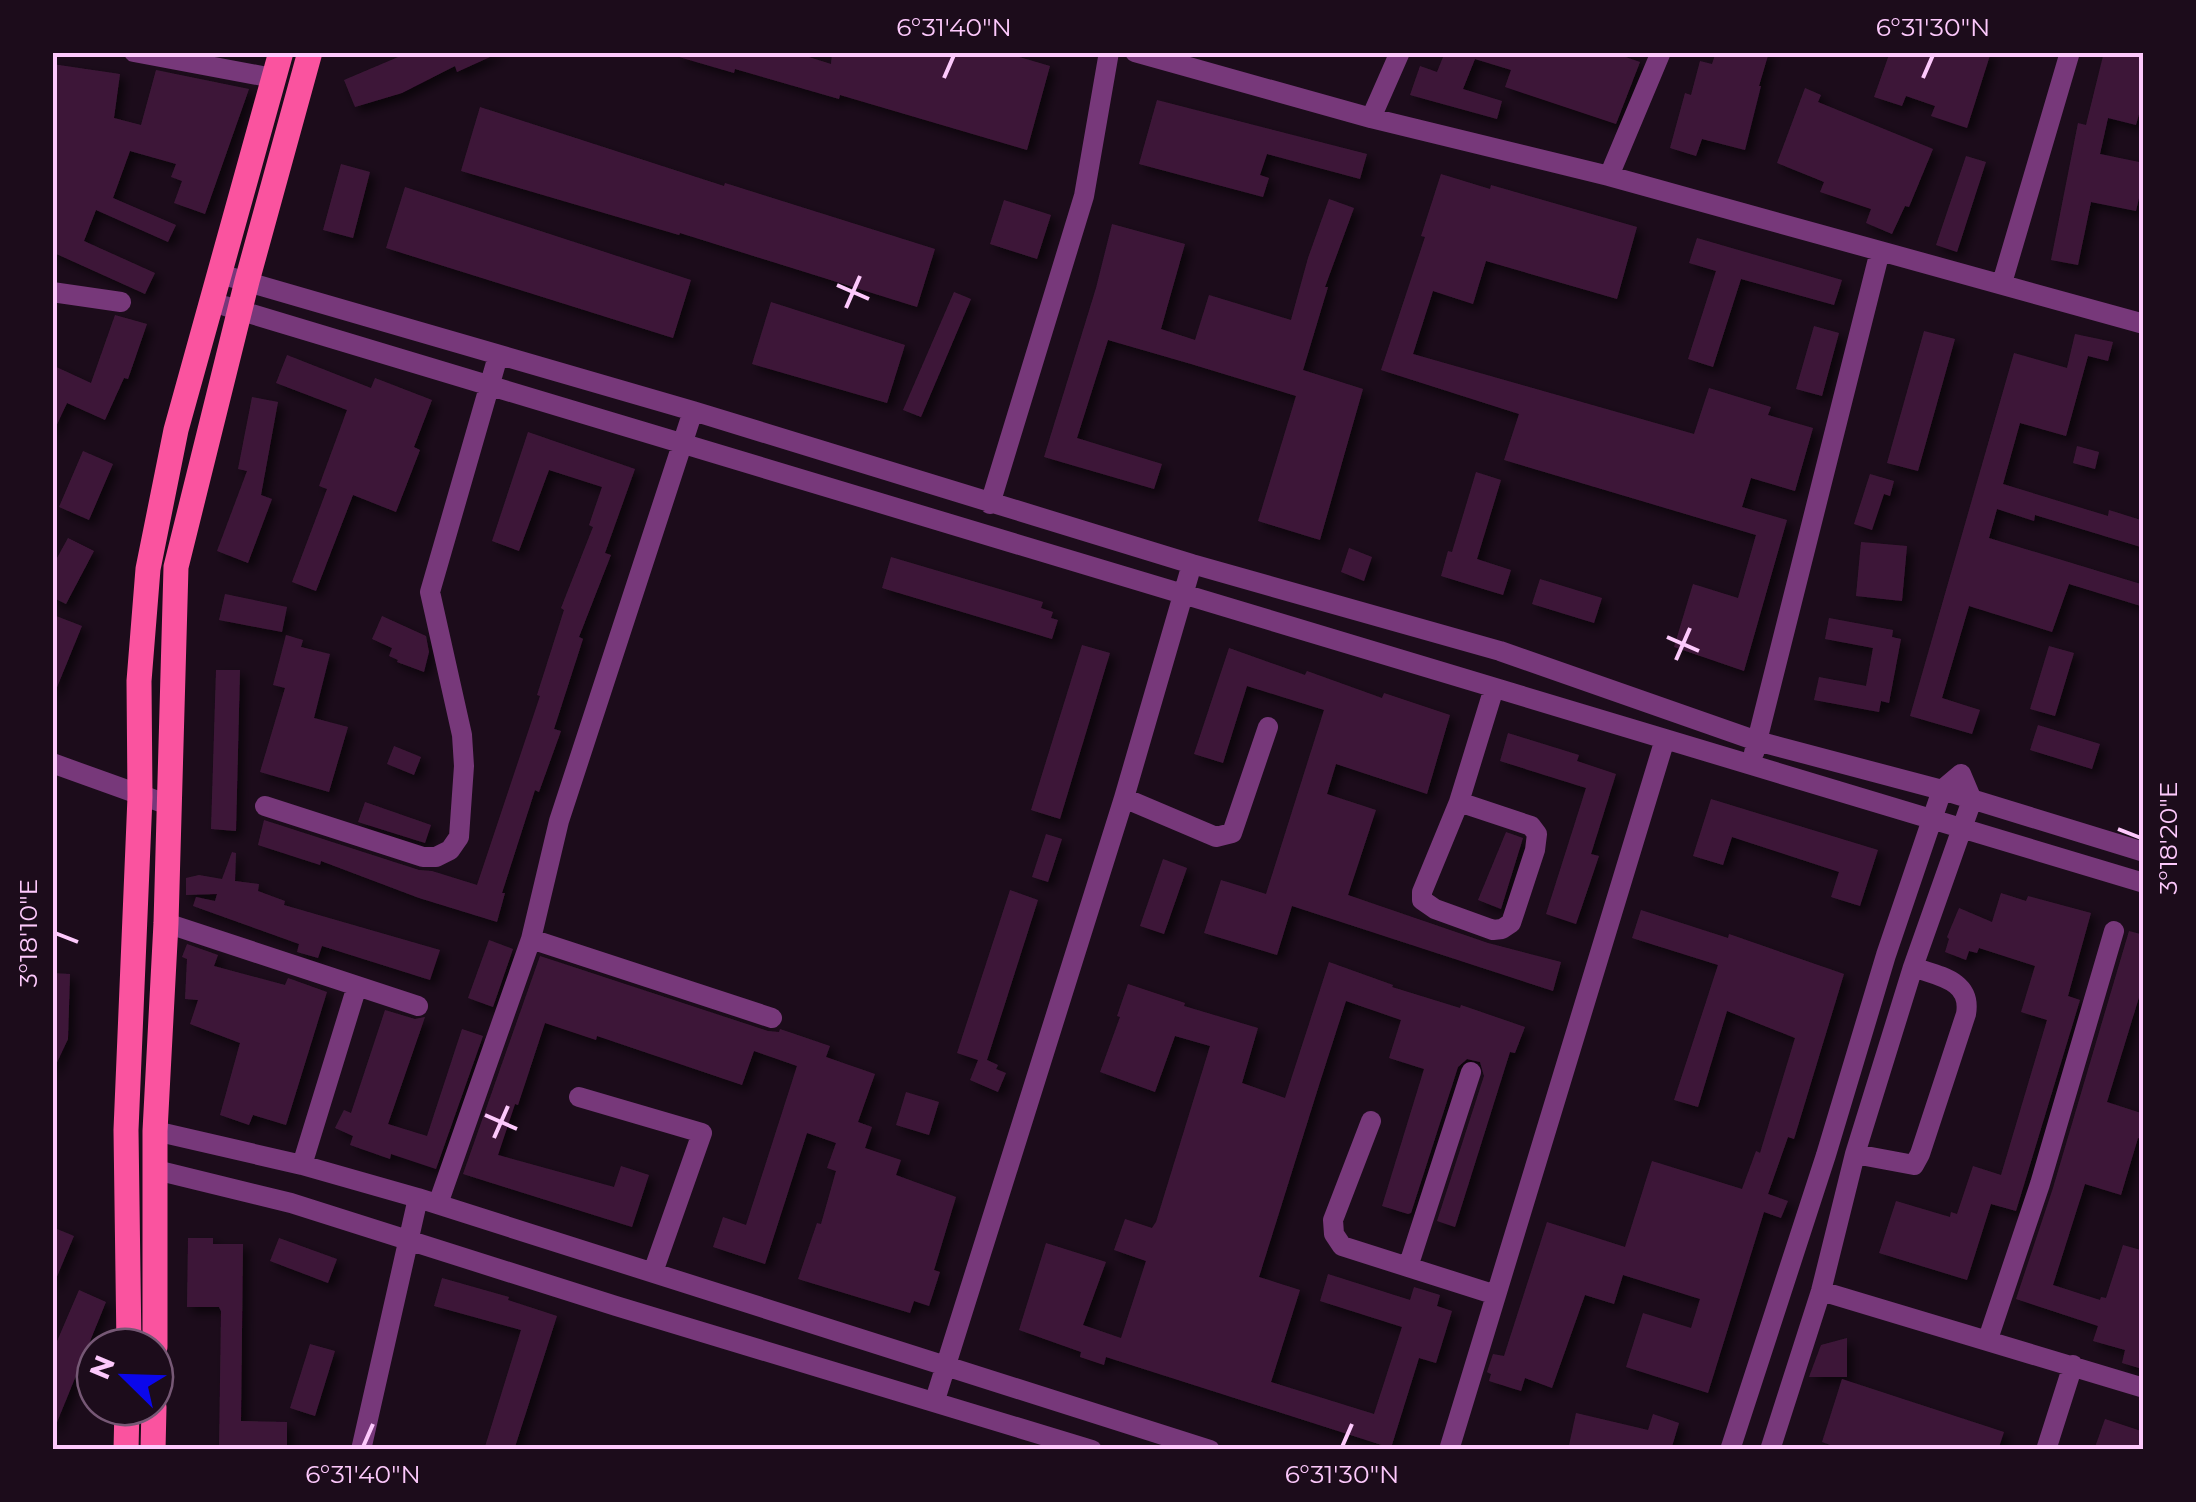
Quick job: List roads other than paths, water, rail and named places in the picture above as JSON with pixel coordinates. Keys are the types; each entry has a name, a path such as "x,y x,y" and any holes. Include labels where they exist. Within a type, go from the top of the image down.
{"main road":[{"path":"155,1327 155,1131 166,923 176,567 247,281 310,52"},
{"path":"128,1327 126,1130 140,798 139,681 148,569 176,430 277,65"}],"street":[{"path":"134,52 277,65"},
{"path":"990,504 1084,196 1109,52"},
{"path":"1135,52 1370,118 1609,176 2144,324"},
{"path":"1370,118 1400,52"},
{"path":"1609,176 1662,52"},
{"path":"2002,283 2070,52"},
{"path":"1751,766 1880,251"},
{"path":"220,274 693,411 1192,564 1500,651 1757,741 1942,790 2144,852"},
{"path":"52,292 122,302"},
{"path":"214,303 2144,883"},
{"path":"265,806 423,856 450,850 458,836 464,766 462,734 430,592 498,356"},
{"path":"361,1450 408,1239 428,1201 531,939 560,821 693,411"},
{"path":"935,1400 1124,798 1192,564"},
{"path":"1458,802 1531,826 1537,834 1512,923 1502,930 1449,914 1422,900 1494,688"},
{"path":"1124,798 1216,836 1232,833 1268,726"},
{"path":"1449,1450 1665,739"},
{"path":"52,763 169,806"},
{"path":"1730,1450 1942,790"},
{"path":"1770,1450 1821,1290 1855,1154 1913,967 1972,800"},
{"path":"166,923 418,1006"},
{"path":"1988,1339 2040,1184 2114,931"},
{"path":"531,939 772,1018"},
{"path":"1855,1154 1914,1165 1966,1014 1964,988 1913,967"},
{"path":"302,1164 357,986"},
{"path":"1408,1267 1471,1072"},
{"path":"579,1097 702,1133 653,1272"},
{"path":"1371,1121 1333,1220 1334,1234 1342,1246 1496,1295"},
{"path":"155,1131 302,1164 428,1201 1210,1450"},
{"path":"156,1170 242,1189 1092,1450"},
{"path":"1821,1290 2144,1388"},
{"path":"2046,1450 2073,1365"}]}
